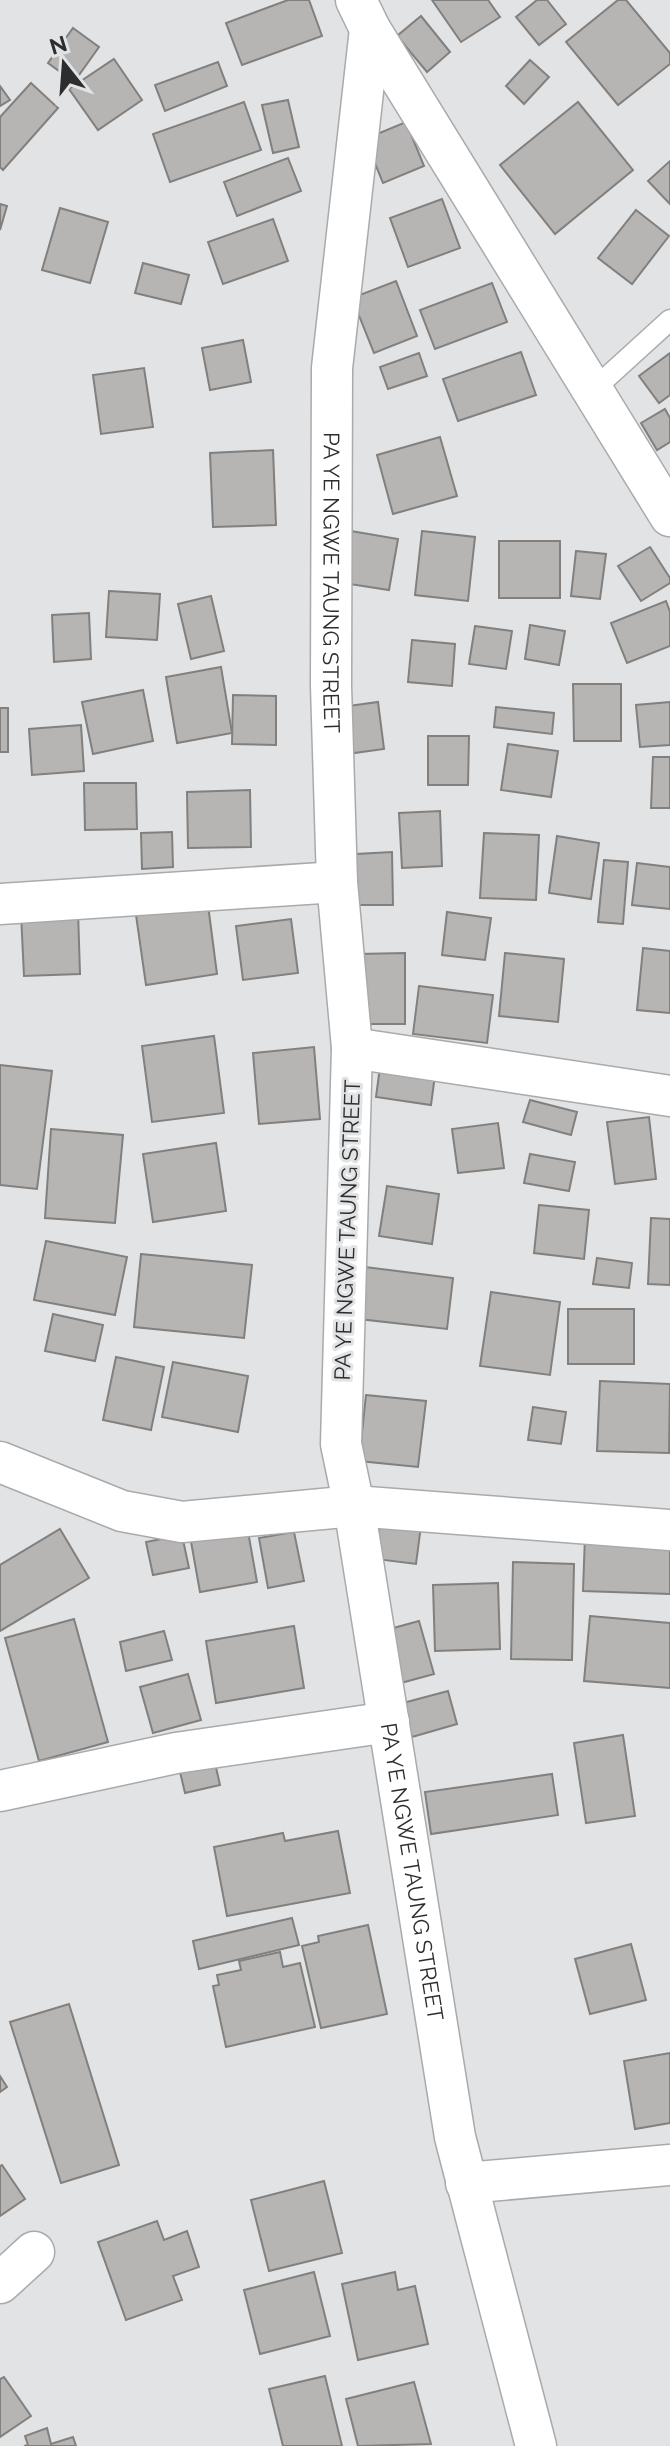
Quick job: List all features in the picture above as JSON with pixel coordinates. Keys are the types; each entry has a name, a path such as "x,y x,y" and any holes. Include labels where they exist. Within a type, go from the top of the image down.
{"street":[{"path":"363,15 670,516"},
{"name":"PA YE NGWE TAUNG STREET","path":"363,15 332,368 331,686 337,882 352,1048 341,1444 354,1506 455,2137 536,2446"},
{"path":"0,904 337,882"},
{"path":"352,1048 670,1096"},
{"path":"0,1462 122,1511 182,1522 354,1506 670,1530"},
{"path":"0,1791 176,1753 389,1722"},
{"path":"466,2183 670,2165"},
{"path":"0,2283 34,2252"}],"lane":[{"path":"593,390 670,320"}],"building":[{"path":"288,0 309,0 322,36 242,65 226,23"},
{"path":"432,0 488,0 500,17 461,42"},
{"path":"537,0 547,0 566,24 539,45 516,17"},
{"path":"618,0 626,0 670,53 670,64 618,105 566,42"},
{"path":"421,16 450,52 427,72 397,36"},
{"path":"73,28 99,47 74,82 48,63"},
{"path":"114,59 142,100 98,130 69,89"},
{"path":"530,60 549,77 524,104 506,86"},
{"path":"218,62 227,86 165,111 155,85"},
{"path":"31,83 58,108 3,170 0,167 0,117"},
{"path":"0,86 10,100 0,106"},
{"path":"288,100 299,147 273,153 262,105"},
{"path":"244,102 261,150 170,182 153,134"},
{"path":"578,102 633,170 555,234 500,165"},
{"path":"406,122 424,166 383,183 365,139"},
{"path":"288,158 301,191 237,216 224,182"},
{"path":"670,161 670,204 648,181"},
{"path":"442,199 460,248 408,267 390,218"},
{"path":"0,204 7,206 0,230"},
{"path":"60,208 108,222 90,283 42,270"},
{"path":"636,210 669,236 632,284 598,258"},
{"path":"273,219 288,261 223,284 208,242"},
{"path":"143,263 189,275 181,304 135,293"},
{"path":"396,281 417,336 374,353 352,298"},
{"path":"492,283 507,322 435,349 420,310"},
{"path":"243,340 251,382 210,390 202,348"},
{"path":"521,352 536,395 458,421 443,379"},
{"path":"419,353 427,376 388,389 380,367"},
{"path":"670,353 670,395 659,403 639,376"},
{"path":"144,368 153,427 101,434 93,375"},
{"path":"665,409 670,418 670,442 657,450 641,423"},
{"path":"440,437 457,496 393,514 377,455"},
{"path":"273,450 276,525 213,527 210,453"},
{"path":"351,531 398,539 389,590 343,583"},
{"path":"422,531 475,537 468,601 415,595"},
{"path":"499,541 560,541 560,598 499,598"},
{"path":"650,547 670,578 670,583 641,601 618,566"},
{"path":"576,551 606,554 600,599 571,596"},
{"path":"109,591 160,594 157,640 106,637"},
{"path":"211,596 224,651 191,659 178,604"},
{"path":"666,601 670,612 670,646 627,663 611,623"},
{"path":"89,613 91,659 54,662 52,615"},
{"path":"530,625 565,631 559,665 525,659"},
{"path":"475,626 512,631 506,669 469,664"},
{"path":"412,640 455,644 452,686 408,682"},
{"path":"221,667 232,733 177,743 166,677"},
{"path":"573,684 621,684 621,741 574,741"},
{"path":"143,690 153,741 93,754 82,702"},
{"path":"233,695 276,696 276,745 232,744"},
{"path":"378,702 384,749 347,754 341,707"},
{"path":"670,702 670,745 640,747 636,705"},
{"path":"496,707 554,713 552,734 494,727"},
{"path":"0,708 8,708 8,752 0,752"},
{"path":"81,725 84,771 32,775 29,729"},
{"path":"428,736 469,736 468,785 428,785"},
{"path":"508,744 558,751 551,797 501,790"},
{"path":"653,757 670,757 670,808 651,808"},
{"path":"84,783 136,783 137,829 85,830"},
{"path":"250,790 251,847 188,848 187,792"},
{"path":"440,811 442,866 402,868 399,813"},
{"path":"172,832 173,867 142,869 141,833"},
{"path":"484,833 539,835 536,900 480,898"},
{"path":"557,836 599,843 591,899 549,893"},
{"path":"392,852 393,905 357,905 356,854"},
{"path":"604,860 628,862 623,924 598,922"},
{"path":"637,863 670,867 670,909 632,905"},
{"path":"208,905 217,974 146,985 136,915"},
{"path":"78,911 80,974 24,976 21,914"},
{"path":"447,912 491,918 485,960 442,955"},
{"path":"291,919 298,973 243,980 236,926"},
{"path":"643,948 670,951 670,1013 637,1010"},
{"path":"405,953 405,1024 357,1024 357,954"},
{"path":"505,953 564,959 558,1022 499,1016"},
{"path":"419,986 493,995 487,1043 413,1034"},
{"path":"214,1036 224,1113 152,1122 142,1046"},
{"path":"314,1047 320,1119 259,1124 253,1053"},
{"path":"0,1065 52,1071 37,1189 0,1185"},
{"path":"380,1067 435,1075 431,1105 376,1097"},
{"path":"530,1100 577,1112 571,1135 523,1122"},
{"path":"649,1117 656,1179 615,1184 607,1122"},
{"path":"498,1123 504,1168 458,1173 452,1129"},
{"path":"51,1129 123,1135 115,1223 45,1218"},
{"path":"216,1143 226,1211 153,1222 143,1154"},
{"path":"530,1154 575,1162 569,1191 524,1183"},
{"path":"387,1186 439,1194 432,1244 379,1236"},
{"path":"539,1205 589,1210 584,1259 534,1253"},
{"path":"651,1218 670,1219 670,1285 648,1284"},
{"path":"46,1241 127,1257 115,1315 34,1300"},
{"path":"141,1254 252,1265 244,1338 134,1327"},
{"path":"597,1258 632,1263 629,1288 593,1284"},
{"path":"365,1267 453,1278 447,1329 359,1319"},
{"path":"491,1292 560,1302 550,1375 480,1366"},
{"path":"568,1309 634,1309 634,1364 568,1364"},
{"path":"53,1314 103,1325 95,1361 45,1351"},
{"path":"116,1357 164,1367 151,1430 103,1420"},
{"path":"173,1362 248,1376 238,1432 162,1417"},
{"path":"600,1381 670,1384 669,1453 597,1451"},
{"path":"366,1395 426,1401 418,1467 359,1461"},
{"path":"533,1407 566,1412 561,1444 528,1440"},
{"path":"381,1513 422,1518 416,1564 376,1559"},
{"path":"247,1526 257,1582 200,1592 190,1536"},
{"path":"60,1529 89,1578 0,1631 0,1565"},
{"path":"294,1532 304,1581 268,1588 259,1538"},
{"path":"182,1535 189,1568 153,1575 146,1542"},
{"path":"585,1536 670,1539 670,1594 583,1591"},
{"path":"513,1562 574,1564 572,1660 511,1659"},
{"path":"498,1583 500,1649 435,1651 433,1585"},
{"path":"590,1616 670,1623 670,1688 584,1681"},
{"path":"74,1619 108,1742 39,1761 5,1638"},
{"path":"419,1621 434,1674 401,1683 386,1630"},
{"path":"294,1626 304,1688 216,1703 206,1641"},
{"path":"164,1631 172,1660 126,1671 120,1642"},
{"path":"188,1674 201,1720 153,1733 140,1687"},
{"path":"448,1691 457,1724 412,1737 403,1703"},
{"path":"623,1735 635,1816 586,1823 574,1743"},
{"path":"212,1750 220,1785 185,1793 177,1759"},
{"path":"552,1774 558,1815 431,1834 425,1792"},
{"path":"338,1831 350,1893 227,1916 214,1847 283,1833 285,1841"},
{"path":"292,1918 299,1945 199,1969 193,1941"},
{"path":"368,1925 387,2014 321,2028 302,1946 319,1942 318,1936"},
{"path":"631,1944 646,2000 590,2014 575,1959"},
{"path":"280,1952 283,1967 300,1963 315,2027 226,2047 213,1986 219,1985 217,1975 241,1970 239,1961"},
{"path":"69,2004 119,2165 61,2183 10,2022"},
{"path":"670,2053 670,2123 635,2129 624,2061"},
{"path":"0,2076 7,2087 0,2092"},
{"path":"0,2166 25,2199 0,2216"},
{"path":"324,2181 342,2253 269,2271 251,2200"},
{"path":"157,2221 164,2240 187,2231 199,2267 173,2276 182,2300 126,2320 98,2242"},
{"path":"314,2272 330,2336 260,2354 244,2290"},
{"path":"395,2272 398,2290 415,2286 428,2344 358,2360 342,2284"},
{"path":"325,2376 342,2446 283,2446 269,2389"},
{"path":"4,2377 31,2416 0,2437 0,2379"},
{"path":"414,2382 431,2444 358,2446 346,2399"},
{"path":"47,2428 51,2444 73,2437 76,2446 24,2446 28,2445 25,2436"}]}
